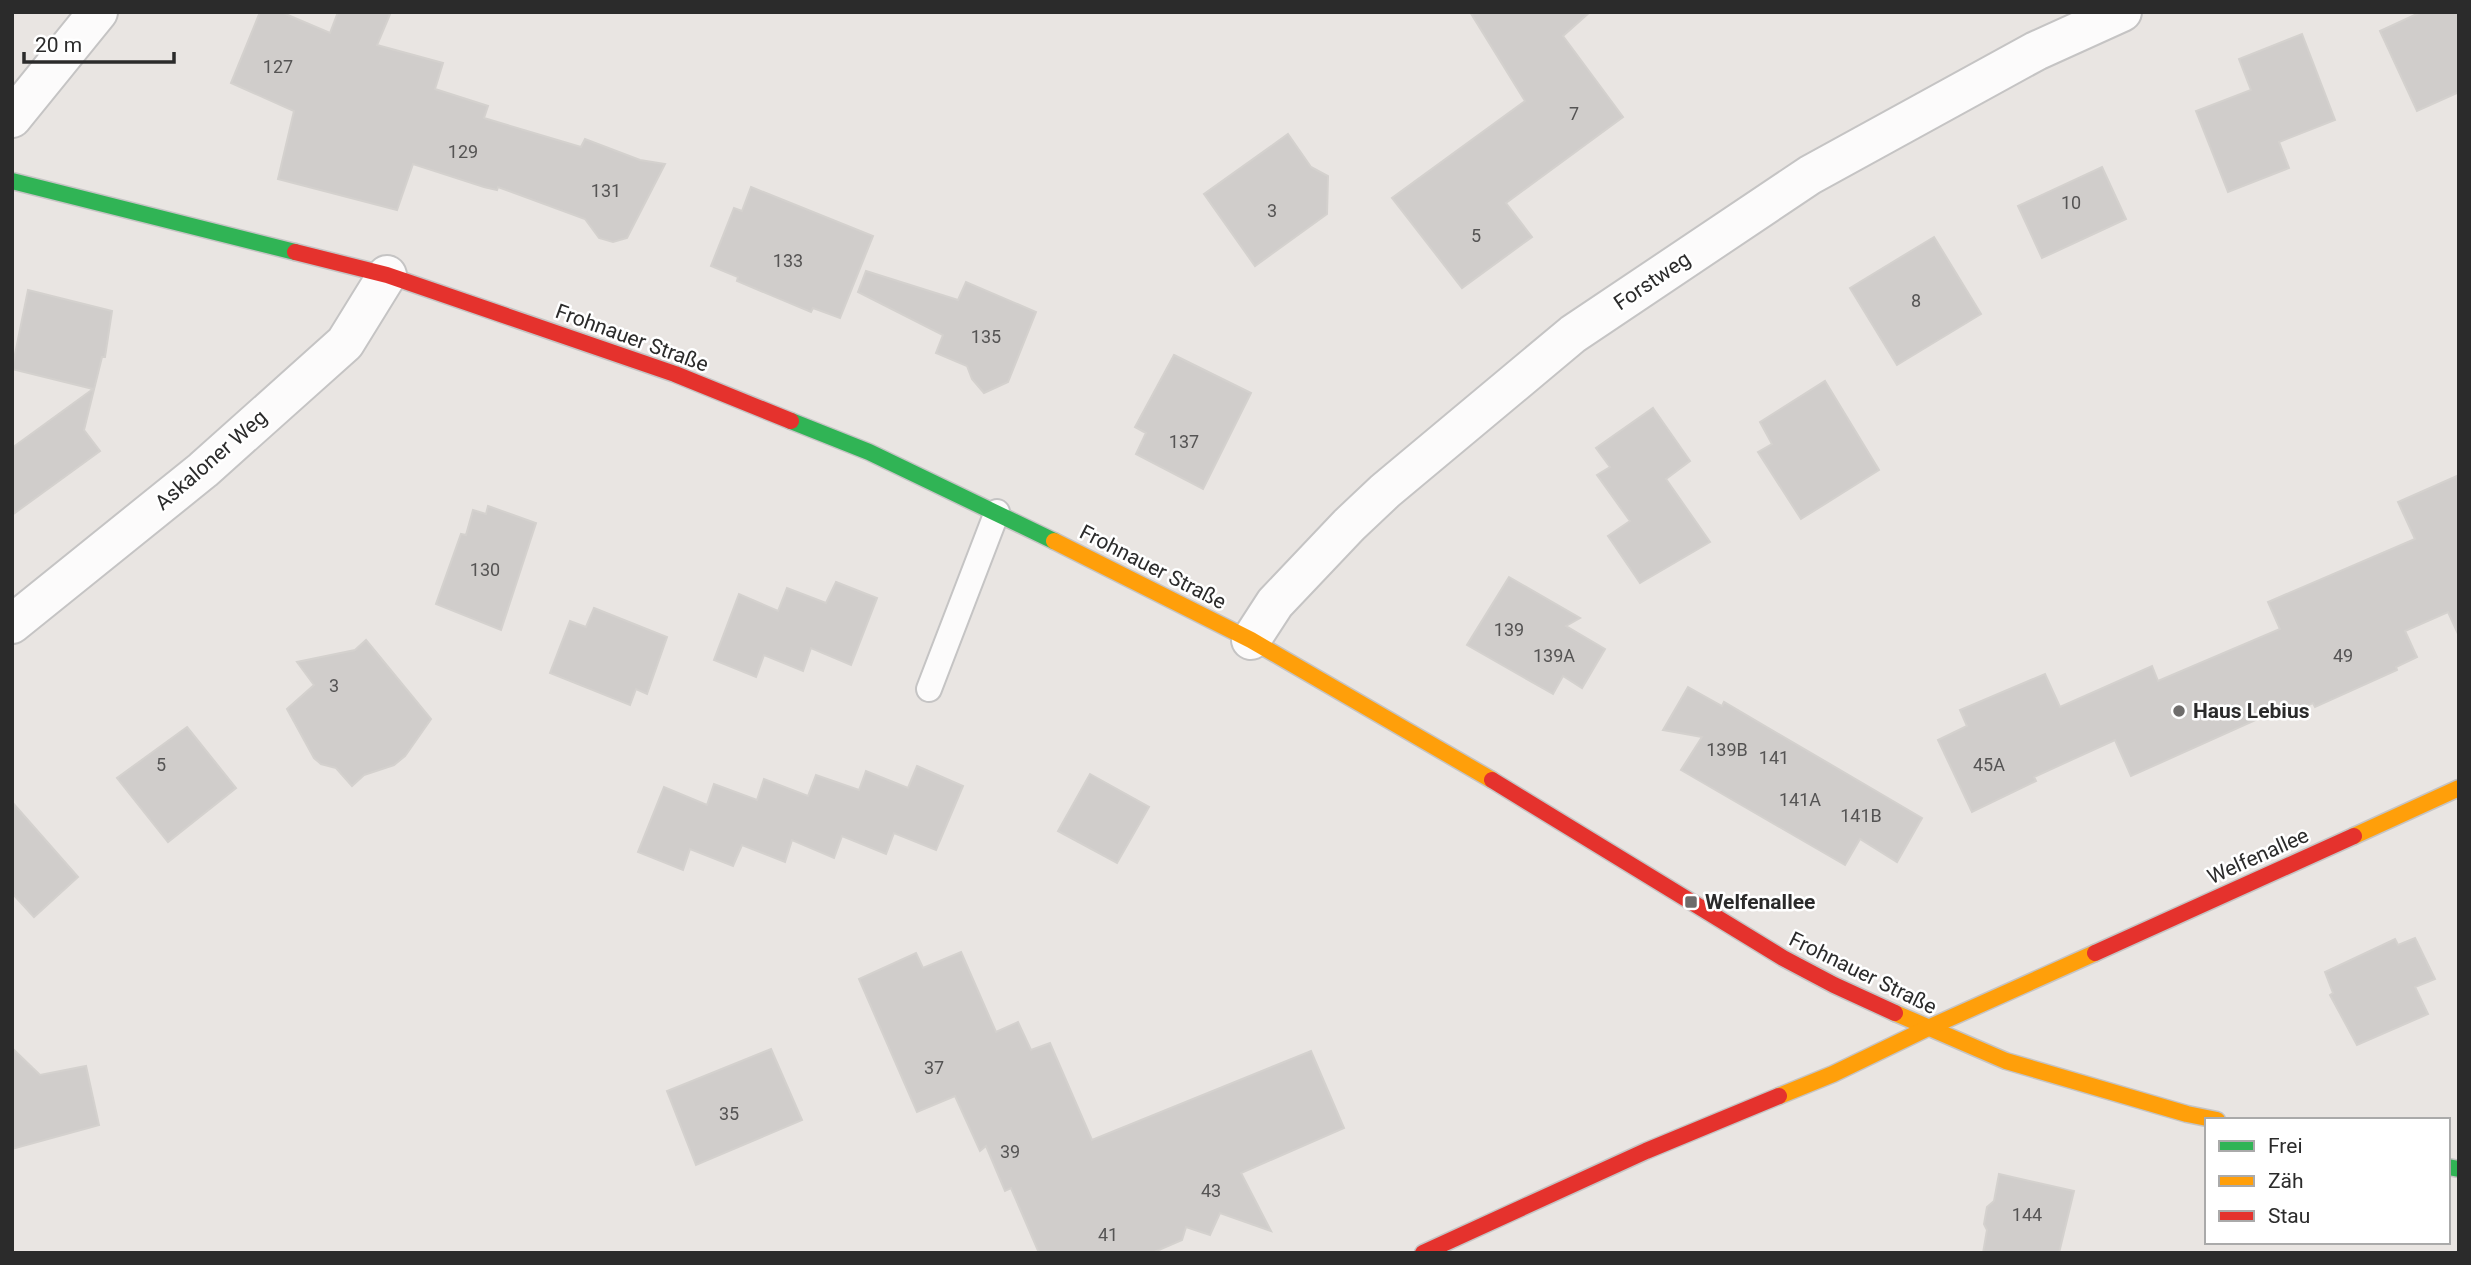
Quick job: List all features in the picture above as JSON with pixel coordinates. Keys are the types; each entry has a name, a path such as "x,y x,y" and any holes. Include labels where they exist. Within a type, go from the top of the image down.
{"street":[{"path":"12,118 98,12"},
{"name":"Forstweg","path":"1251,640 1275,603 1349,525 1385,491 1573,334 1810,175 2036,51 2122,12"},
{"name":"Frohnauer Straße","path":"12,181 387,275 675,374 869,452 998,512 1251,640 1561,821 1783,958 1834,985 2007,1061 2207,1118"},
{"name":"Askaloner Weg","path":"12,624 203,470 345,343 387,275"},
{"name":"Welfenallee","path":"1423,1253 1646,1151 1833,1074 1928,1028 2459,788"}],"lane":[{"path":"929,689 998,512"}],"building":[{"path":"260,12 281,12 330,33 338,12 391,12 377,45 443,63 435,89 488,106 484,118 581,147 585,139 640,160 665,164 627,238 613,242 599,238 585,219 498,187 497,190 484,187 413,164 397,210 278,179 294,111 231,83"},
{"path":"1470,12 1590,12 1563,36 1623,117 1506,203 1532,237 1462,288 1392,198 1525,101"},
{"path":"2421,12 2459,12 2459,92 2417,111 2380,31"},
{"path":"2302,34 2335,120 2279,142 2289,168 2228,192 2196,111 2251,90 2239,59"},
{"path":"1288,134 1311,167 1328,176 1327,214 1255,266 1204,194"},
{"path":"2102,167 2126,219 2042,258 2018,206"},
{"path":"751,187 873,236 840,318 813,308 811,312 737,281 738,277 711,266 734,208 742,211"},
{"path":"1934,237 1981,314 1897,365 1850,288"},
{"path":"866,271 958,300 966,282 1036,312 1008,382 984,393 972,379 967,366 936,353 943,335 858,292"},
{"path":"28,290 112,311 105,357 102,357 84,430 100,451 12,515 12,448 93,389 12,369"},
{"path":"1174,355 1251,393 1203,489 1136,454 1146,433 1135,427"},
{"path":"1825,381 1879,470 1801,519 1758,452 1772,444 1760,422"},
{"path":"1653,408 1690,461 1666,479 1710,542 1640,583 1608,536 1630,521 1597,475 1610,467 1596,448"},
{"path":"2459,475 2459,636 2448,612 2405,631 2417,657 2396,667 2397,670 2315,707 2313,703 2292,712 2289,705 2131,776 2115,740 2034,777 2036,781 1972,812 1938,740 1967,726 1960,710 2045,674 2060,707 2152,666 2158,681 2280,629 2268,602 2415,539 2398,502"},
{"path":"488,506 536,523 501,630 436,604 461,534 466,535 473,510 486,514"},
{"path":"1509,577 1580,618 1566,626 1605,649 1582,688 1563,676 1553,694 1467,645"},
{"path":"836,582 877,598 851,665 811,648 803,671 764,655 756,677 714,660 739,594 778,611 787,588 826,603"},
{"path":"594,608 667,637 647,694 636,689 630,705 550,673 570,621 586,627"},
{"path":"366,640 431,719 405,756 394,765 364,775 352,786 336,768 321,764 314,758 287,709 314,685 297,662 355,650"},
{"path":"1688,687 1722,706 1724,702 1922,818 1897,862 1860,839 1845,865 1681,770 1702,737 1663,730"},
{"path":"187,727 236,788 168,842 117,778"},
{"path":"917,766 963,786 936,850 894,833 886,854 842,836 834,858 792,840 785,862 742,845 733,866 690,849 683,870 638,852 664,787 707,805 714,784 757,800 764,779 808,796 816,775 859,790 866,771 908,788"},
{"path":"1090,774 1149,807 1117,863 1058,831"},
{"path":"12,802 78,877 34,917 12,893"},
{"path":"2415,938 2435,979 2415,987 2428,1014 2357,1045 2330,995 2333,993 2325,972 2395,939 2398,945"},
{"path":"961,952 996,1032 1018,1022 1031,1050 1050,1043 1092,1140 1311,1051 1344,1128 1241,1173 1271,1231 1220,1213 1210,1235 1186,1227 1182,1240 1152,1253 1039,1253 1011,1188 1005,1191 986,1146 980,1151 955,1096 917,1112 859,979 916,953 923,968"},
{"path":"12,1048 40,1075 86,1066 99,1125 12,1149"},
{"path":"771,1049 802,1120 696,1165 667,1091"},
{"path":"1999,1174 2074,1191 2059,1253 1983,1253 1987,1207 1994,1201"}],"traffic: fast":[{"path":"12,181 295,252"},
{"path":"791,421 869,452 1054,541"},
{"path":"2450,1167 2459,1169"}],"traffic: slow":[{"path":"1054,541 1251,640 1492,780"},
{"path":"2354,836 2459,788"},
{"path":"1779,1096 1833,1074 2095,953"},
{"path":"1895,1013 2006,1061 2207,1118"}],"traffic: jam":[{"path":"295,252 387,275 675,374 791,421"},
{"path":"1492,780 1783,958 1895,1013"},
{"path":"2095,953 2354,836"},
{"path":"1423,1253 1646,1151 1779,1096"}],"place":[{"name":"Haus Lebius","path":"2179,711"},
{"name":"Welfenallee","path":"1691,902"}]}
